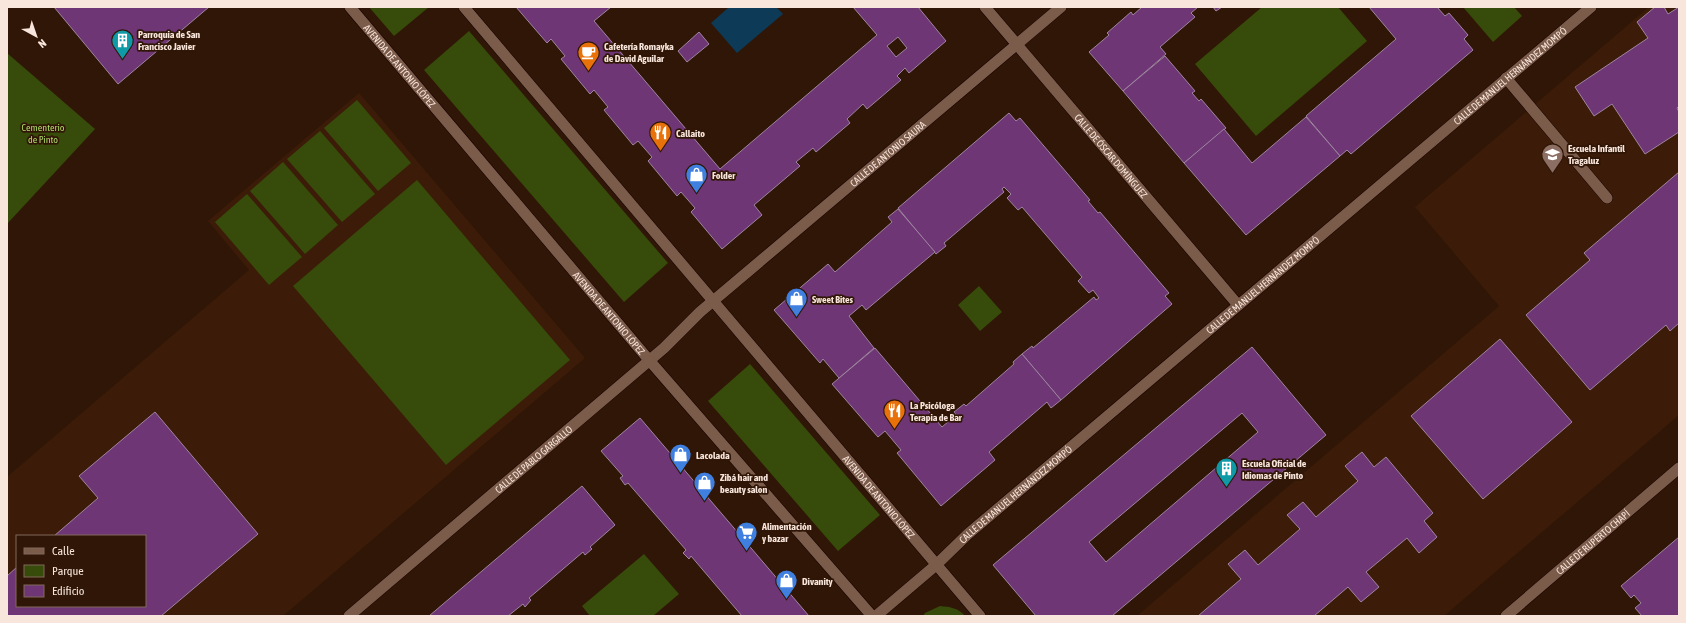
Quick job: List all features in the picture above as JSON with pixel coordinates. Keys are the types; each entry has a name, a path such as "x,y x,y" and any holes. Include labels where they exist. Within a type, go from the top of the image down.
{"street":[{"name":"AVENIDA DE ANTONIO LÓPEZ","path":"350,7 649,360 872,616"},
{"name":"AVENIDA DE ANTONIO LÓPEZ","path":"464,7 715,301 980,616"},
{"name":"CALLE DE ÓSCAR DOMÍNGUEZ","path":"984,7 1238,305"},
{"name":"CALLE DE ANTONIO SAURA","path":"715,301 1061,7"},
{"name":"CALLE DE MANUEL HERNÁNDEZ MOMPÓ","path":"876,616 936,565 968,534 1591,7"},
{"path":"1506,78 1607,198"},
{"name":"CALLE DE PABLO GARGALLO","path":"349,616 649,360 715,301"},
{"name":"CALLE DE RUPERTO CHAPÍ","path":"1506,616 1679,468"}],"shaded area":[{"path":"1649,7 1679,7 1679,415 1444,616 1137,616 1499,306 1415,207"},
{"path":"359,93 585,358 283,616 7,616 7,477 249,270 208,221"}],"green space":[{"path":"369,7 429,7 394,36"},
{"path":"1262,7 1338,7 1367,41 1256,136 1195,64"},
{"path":"1463,7 1514,7 1522,16 1493,42"},
{"path":"469,31 668,263 624,302 424,70"},
{"name":"Cementerio de Pinto","path":"7,53 95,129 7,224"},
{"path":"357,100 411,163 378,191 324,128"},
{"path":"320,131 375,194 342,222 287,159"},
{"path":"283,162 338,225 305,254 250,191"},
{"path":"417,180 570,360 446,465 293,286"},
{"path":"247,194 302,257 269,285 215,222"},
{"path":"979,286 1002,312 980,331 958,305"},
{"path":"750,364 880,515 838,551 708,401"},
{"path":"644,554 679,594 653,616 590,616 582,606"},
{"path":"940,606 954,608 965,616 923,616 925,613"}],"water":[{"path":"729,7 776,7 783,14 737,53 711,23"}],"building":[{"name":"Parroquia de San Francisco Javier","path":"54,7 209,7 118,84"},
{"path":"516,7 611,7 594,21 720,169 877,35 853,7 918,7 946,41 909,73 905,68 897,76 901,80 867,109 863,104 847,119 850,123 816,152 813,148 796,162 800,166 754,205 762,215 722,249 691,212 695,208 681,192 677,196 648,161 652,157 638,141 633,145 604,110 608,107 594,90 590,94 561,59 565,56 551,39 547,43","holes":["898,37 907,48 896,57 887,46"]},
{"path":"1142,7 1198,7 1191,13 1195,17 1160,47 1166,54 1123,91 1089,52 1109,35 1107,33 1131,12 1133,15"},
{"path":"1213,7 1222,7 1216,11"},
{"path":"1369,7 1437,7 1445,16 1449,13 1468,35 1464,39 1473,50 1351,154 1347,150 1340,156 1306,116 1396,39"},
{"path":"1655,7 1664,7 1668,14 1679,7 1679,106 1677,108 1679,112 1679,132 1645,154 1612,104 1594,116 1575,87 1648,38 1637,22"},
{"path":"699,32 709,44 687,62 678,51"},
{"path":"1165,56 1195,91 1192,93 1199,101 1201,99 1226,128 1184,163 1123,91"},
{"path":"1009,113 1016,121 1020,118 1090,200 1088,201 1098,213 1100,212 1169,293 1165,296 1172,304 1061,400 1022,354 1032,346 1033,348 1094,297 1096,300 1099,298 1093,290 1089,293 1078,281 1082,277 1022,207 1018,210 1007,198 1011,194 1004,187 1002,189 1004,192 944,243 946,246 936,254 898,208"},
{"path":"1306,117 1340,156 1246,235 1184,163 1224,129 1252,163"},
{"path":"1679,172 1679,323 1670,331 1666,325 1590,390 1526,315 1590,260 1584,253"},
{"path":"898,209 935,252 866,310 862,305 849,316 874,348 839,378 823,359 820,363 774,310 828,264 835,272 892,222 888,217"},
{"path":"1500,339 1572,422 1483,499 1411,416"},
{"name":"Escuela Oficial de Idiomas de Pinto","path":"1252,347 1326,435 1112,616 1036,616 993,565","holes":["1242,413 1258,432 1106,562 1089,542"]},
{"path":"875,348 942,427 956,415 954,412 964,404 966,406 1014,364 1013,362 1022,354 1061,400 1051,408 1047,402 989,452 995,460 941,506 897,453 901,450 885,431 878,437 832,384"},
{"path":"155,412 258,534 161,616 7,616 7,576 16,568 16,607 146,607 146,535 55,535 98,498 79,476"},
{"path":"640,418 809,616 742,616 691,556 689,559 683,553 686,550 628,483 625,485 620,478 623,476 601,451"},
{"path":"1362,452 1374,467 1386,457 1433,513 1424,521 1437,537 1419,553 1407,538 1366,572 1379,587 1361,602 1348,587 1314,616 1198,616 1241,579 1228,564 1245,550 1258,565 1300,529 1287,515 1303,502 1316,517 1358,481 1345,466"},
{"path":"582,486 615,525 590,547 592,549 585,555 583,552 529,598 531,600 525,607 523,604 508,616 429,616"},
{"path":"1679,537 1679,616 1642,616 1635,608 1641,603 1634,595 1631,598 1621,586"}],"place":[{"name":"Parroquia de San Francisco Javier","path":"122,60"},
{"name":"Cafetería Romayka de David Aguilar","path":"588,72"},
{"name":"Callaito","path":"660,152"},
{"name":"Escuela Infantil Tragaluz","path":"1553,174"},
{"name":"Folder","path":"697,194"},
{"name":"Sweet Bites","path":"796,318"},
{"name":"La Psicóloga Terapia de Bar","path":"894,430"},
{"name":"Lacolada","path":"680,474"},
{"name":"Escuela Oficial de Idiomas de Pinto","path":"1227,488"},
{"name":"Zibá hair and beauty salon","path":"704,502"},
{"name":"Alimentación y bazar","path":"747,552"},
{"name":"Divanity","path":"787,600"}]}
